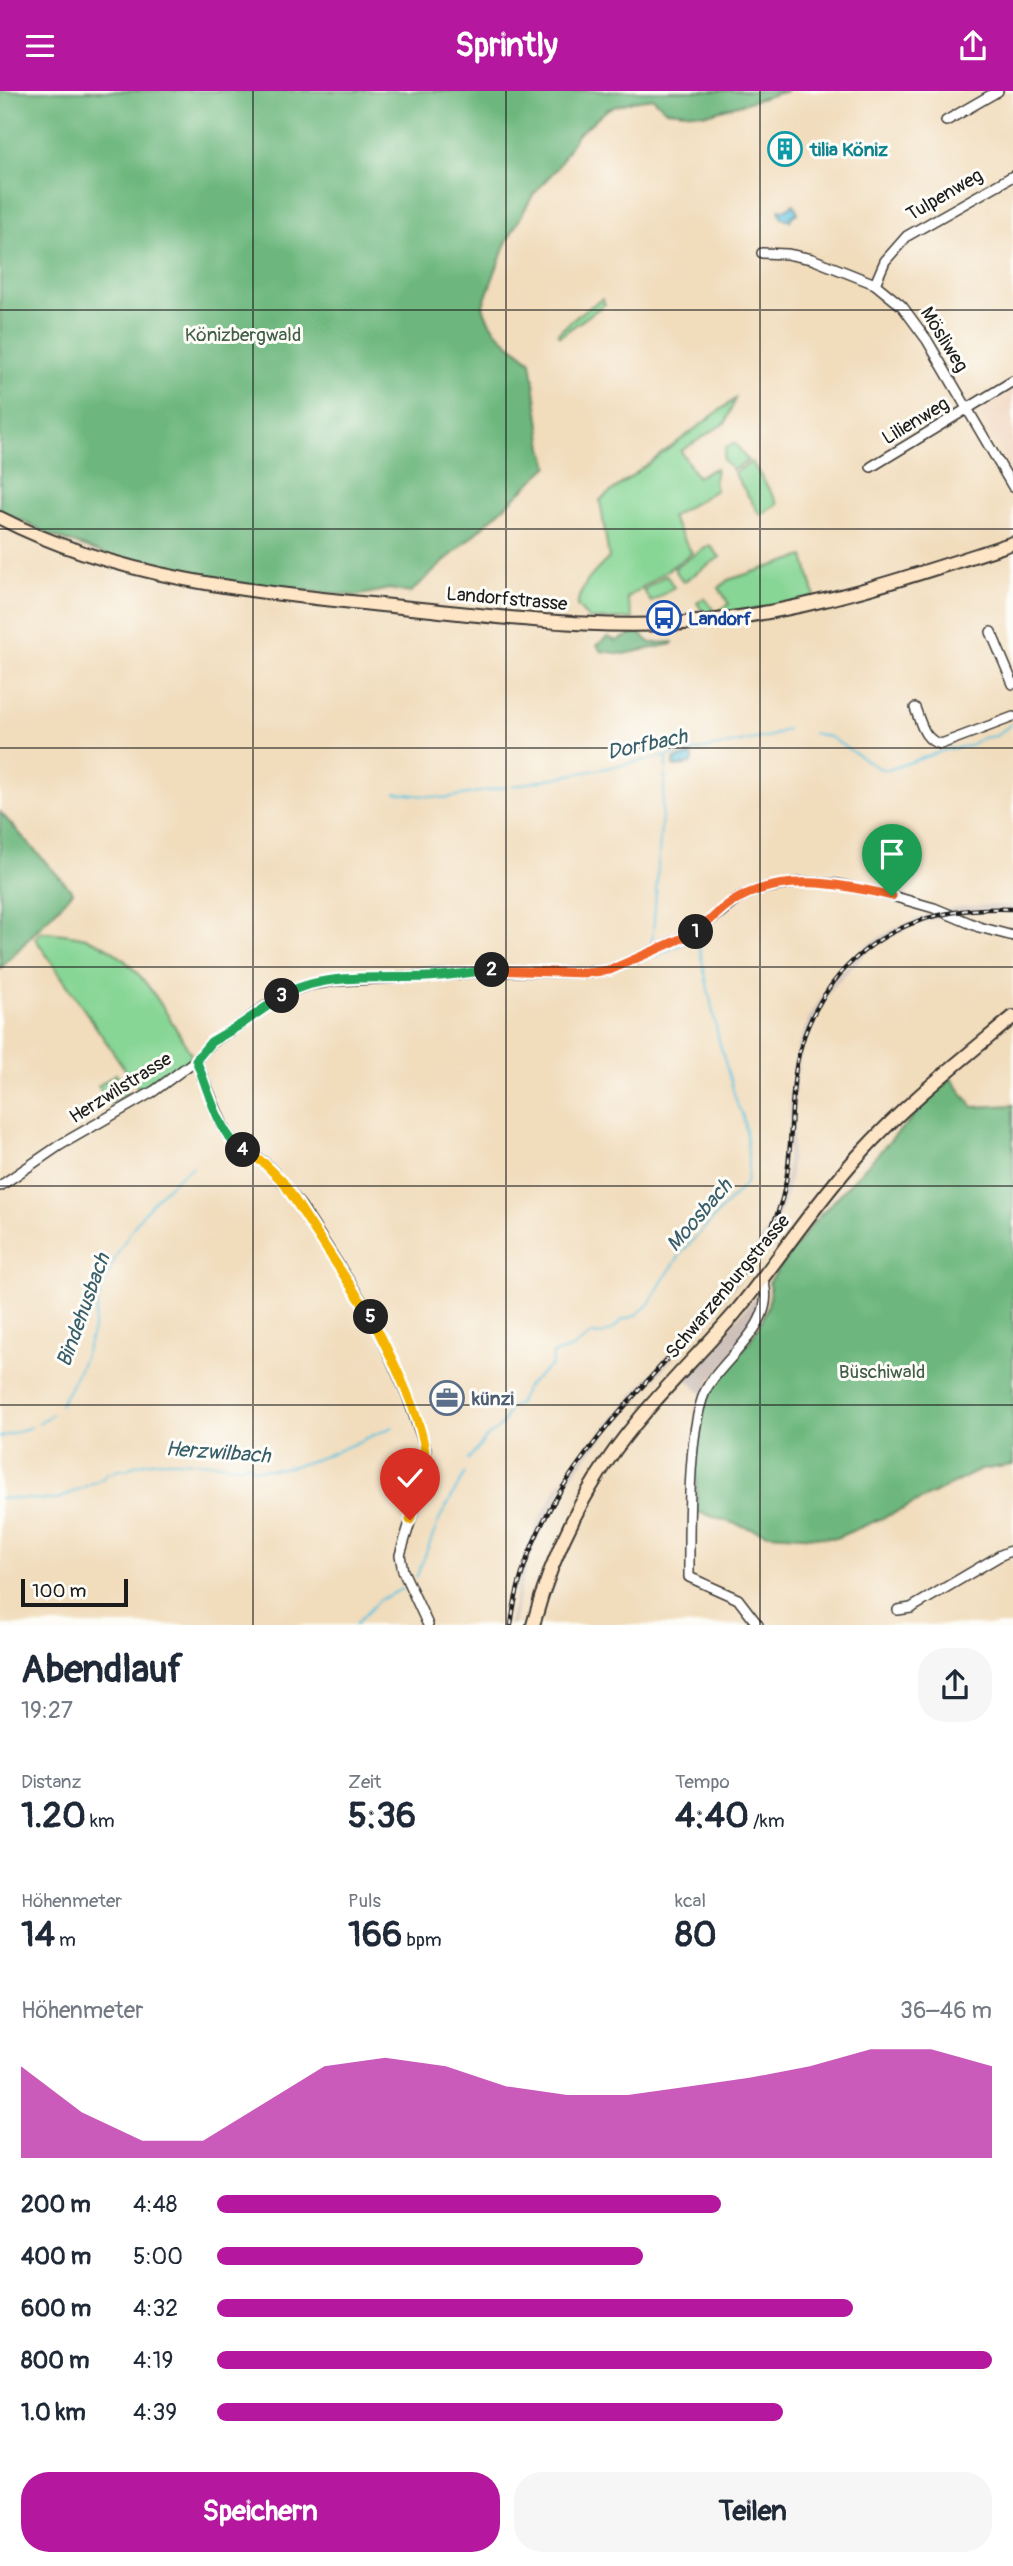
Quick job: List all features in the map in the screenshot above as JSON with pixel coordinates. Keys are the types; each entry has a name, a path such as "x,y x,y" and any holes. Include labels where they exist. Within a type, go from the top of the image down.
{"street":[{"path":"946,121 998,91"},
{"name":"Tulpenweg","path":"875,284 886,261 906,236 1013,176"},
{"name":"Mösliweg","path":"762,253 812,259 875,284 902,306 918,325 1013,487"},
{"name":"Lilienweg","path":"871,467 1013,381"},
{"name":"Landorfstrasse","path":"0,518 43,539 93,558 131,569 203,583 399,607 600,625 698,622 775,611 892,582 1013,543"},
{"path":"991,632 1013,684"},
{"path":"915,708 927,737 941,744 1013,717"},
{"name":"Herzwilstrasse","path":"0,1186 60,1145 155,1091 196,1060 211,1042 296,989 334,981 487,971 585,973 610,970 697,932 739,898 760,889 785,884 818,882 862,888 916,902 979,927 1013,936"},
{"name":"Schwarzenburgstrasse","path":"533,1625 556,1556 578,1510 601,1471 636,1423 733,1314 859,1154 914,1101 1013,1017"},
{"path":"196,1060 225,1131 238,1147 274,1172 301,1206 372,1317 407,1395 425,1450 425,1461 422,1483 400,1555 403,1571 428,1625"},
{"path":"758,1625 738,1599 689,1577 689,1543 694,1441 701,1400 708,1385 749,1337 767,1296 762,1278"},
{"path":"898,1610 911,1608 1013,1550"}],"shaded area":[{"path":"1013,388 1013,472 982,419 983,405"},
{"path":"990,905 1013,906 1013,912 959,913 913,925 869,950 833,987 813,1022 802,1051 796,1083 791,1175 784,1204 772,1233 739,1282 590,1453 562,1489 534,1546 521,1587 514,1624 509,1625 523,1561 539,1519 558,1486 586,1449 741,1271 767,1231 779,1202 786,1174 791,1083 797,1050 808,1020 829,984 866,946 891,930 935,912"},
{"path":"763,1288 763,1303 748,1336 709,1382 706,1397 685,1378"}],"green space":[{"name":"Könizbergwald","path":"0,91 787,91 707,114 666,110 653,98 633,101 608,109 577,135 557,168 533,195 506,243 483,305 495,330 531,361 543,448 549,466 410,593 389,589 356,596 218,581 131,563 50,535 0,510"},
{"path":"602,299 605,304 560,336 558,333 578,315"},
{"path":"735,399 726,422 681,451 697,477 716,468 716,490 671,517 692,553 627,598 633,619 589,619 577,606 581,591 609,558 600,500"},
{"path":"735,443 748,461 733,470 723,460 726,447"},
{"path":"752,462 778,504 760,515 734,473"},
{"path":"710,545 720,557 683,582 674,568"},
{"path":"804,556 815,597 774,607 706,616 697,603 704,598 716,613 729,604 719,588 728,580"},
{"path":"666,575 674,587 651,602 643,590"},
{"path":"638,632 651,643 673,642 624,654 601,651 597,645 608,637 616,641"},
{"path":"0,812 73,892 0,969"},
{"path":"41,932 89,939 107,947 122,959 149,987 160,1003 191,1054 189,1061 168,1077 164,1074 165,1080 142,1094 35,938"},
{"path":"116,1074 128,1092 110,1104 98,1086"},
{"name":"Büschiwald","path":"950,1077 973,1107 1013,1105 1013,1465 980,1470 901,1510 836,1538 768,1534 697,1512 697,1442 705,1401 748,1344 763,1318 768,1306 769,1282 813,1223"}],"water":[{"path":"794,204 798,213 792,216 790,221 782,218 779,209 784,210"},
{"path":"691,755 692,763 673,766 675,759"}],"waterway":[{"name":"Dorfbach","path":"813,733 830,737 878,768 888,770 948,749 969,746 982,738 996,736 1013,723"},
{"name":"Dorfbach","path":"513,786 771,736 787,729"},
{"name":"Moosbach","path":"666,769 667,756"},
{"name":"Moosbach","path":"652,946 665,774"},
{"name":"Dorfbach","path":"396,793 446,798 506,787"},
{"name":"Moosbach","path":"468,1460 488,1436 502,1425 509,1409 518,1404 527,1386 552,1365 553,1354 573,1348 592,1334 600,1335 612,1330 622,1320 635,1316 649,1304 683,1251 746,1183 748,1156 744,1121 719,1041 698,941 693,939 656,956"},
{"name":"Bindehusbach","path":"60,1405 84,1357 100,1294 127,1236 162,1192 193,1166"},
{"name":"Bindehusbach","path":"39,1423 52,1414"},
{"name":"Bindehusbach","path":"0,1437 31,1427"},
{"name":"Herzwilbach","path":"0,1498 56,1500 102,1479 107,1474 150,1462 182,1461 241,1466 250,1464 251,1468 269,1469 286,1467 323,1457 393,1427"},
{"name":"Moosbach","path":"416,1578 440,1518 465,1473"},
{"name":"Moosbach","path":"355,1625 379,1600 402,1589"}],"railway":[{"path":"511,1625 520,1579 536,1536 557,1496 610,1424 726,1293 764,1242 774,1222 786,1184 799,1053 815,1011 831,985 859,955 898,930 942,914 1013,909"}],"place":[{"name":"tilia Köniz","path":"785,149"},
{"name":"Landorf","path":"664,618"},
{"name":"künzi","path":"447,1398"}],"route":[{"path":"410,1520 422,1483 425,1450 394,1364 372,1317 301,1206 274,1172 238,1147 225,1131 196,1060 202,1050 271,1002 288,992 310,985 342,980 503,970 599,972 621,966 688,937 704,927 729,904 760,889 800,882 818,882 862,888 892,896"}]}
